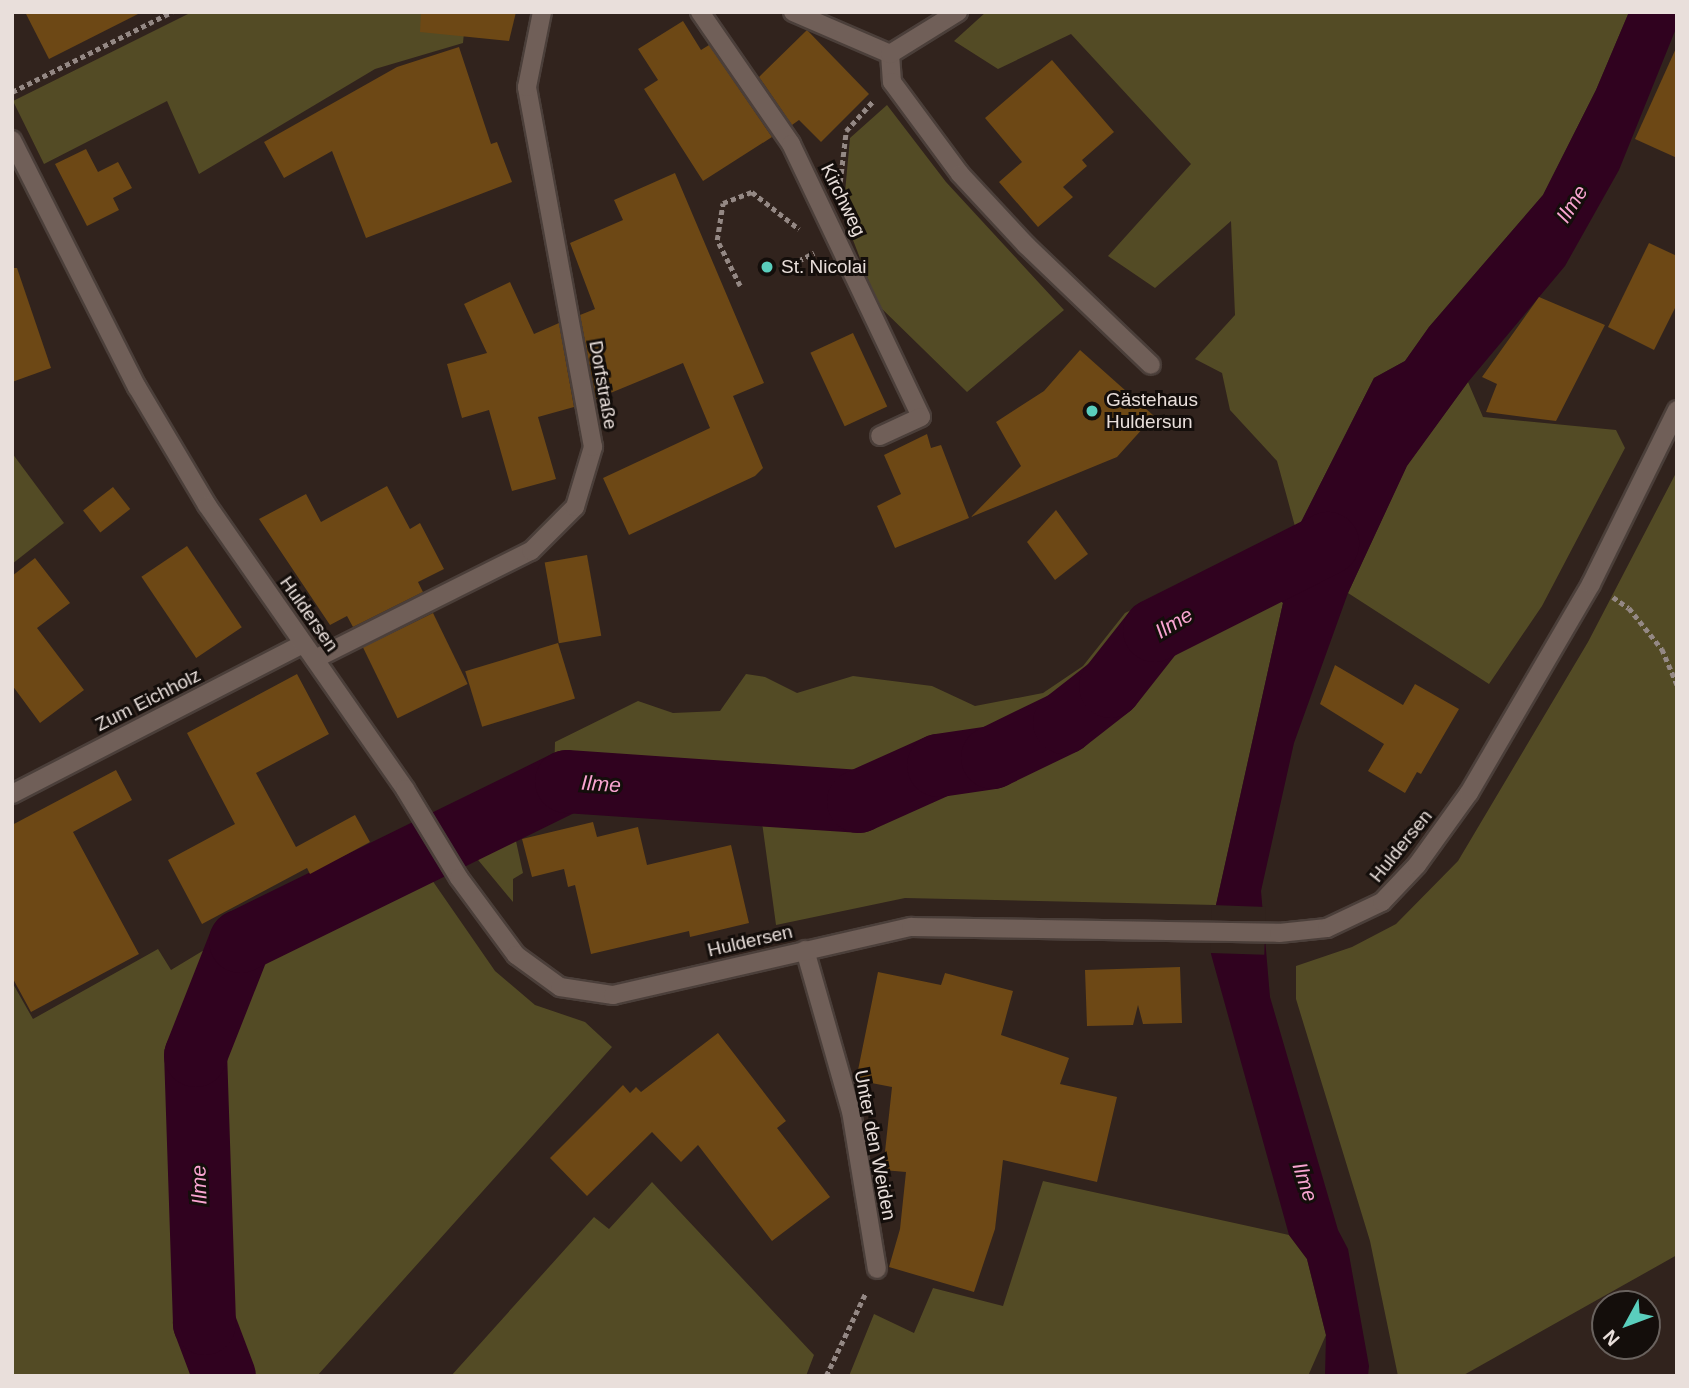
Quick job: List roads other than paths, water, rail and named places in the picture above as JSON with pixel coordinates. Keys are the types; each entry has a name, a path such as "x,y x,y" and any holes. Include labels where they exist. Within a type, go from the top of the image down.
{"street":[{"name":"Dorfstraße","path":"315,659 531,551 575,507 593,447 527,87 542,12"},
{"name":"Kirchweg","path":"700,12 791,144 921,417 880,436"},
{"path":"793,12 890,54"},
{"path":"890,54 958,12"},
{"path":"890,54 892,82 960,174 1026,245 1151,365"},
{"name":"Huldersen","path":"12,140 137,387 207,505 315,659 459,878 516,955 560,986 613,995 911,927 1279,933 1327,928 1382,902 1417,865 1469,793 1591,584 1677,410"},
{"name":"Zum Eichholz","path":"12,794 303,644"},
{"name":"Unter den Weiden","path":"805,950 851,1111 877,1269"}],"water":[{"path":"1629,12 1677,12 1677,26 1619,170 1565,266 1468,382 1407,466 1348,593 1294,743 1261,891 1270,997 1338,1230 1348,1249 1369,1366 1368,1376 1325,1376 1326,1335 1307,1259 1289,1235 1211,954 1216,905 1283,603 1275,596 1297,530 1374,378 1405,361 1429,327 1543,195 1596,90"}],"waterway":[{"name":"Ilme","path":"224,1376 204,1323 195,1055 240,941 566,781 858,801 938,765 992,757 1064,722 1110,686 1154,630 1327,543"}],"place":[{"name":"St. Nicolai","path":"767,267"},
{"name":"Gästehaus Huldersun","path":"1092,411"}]}
